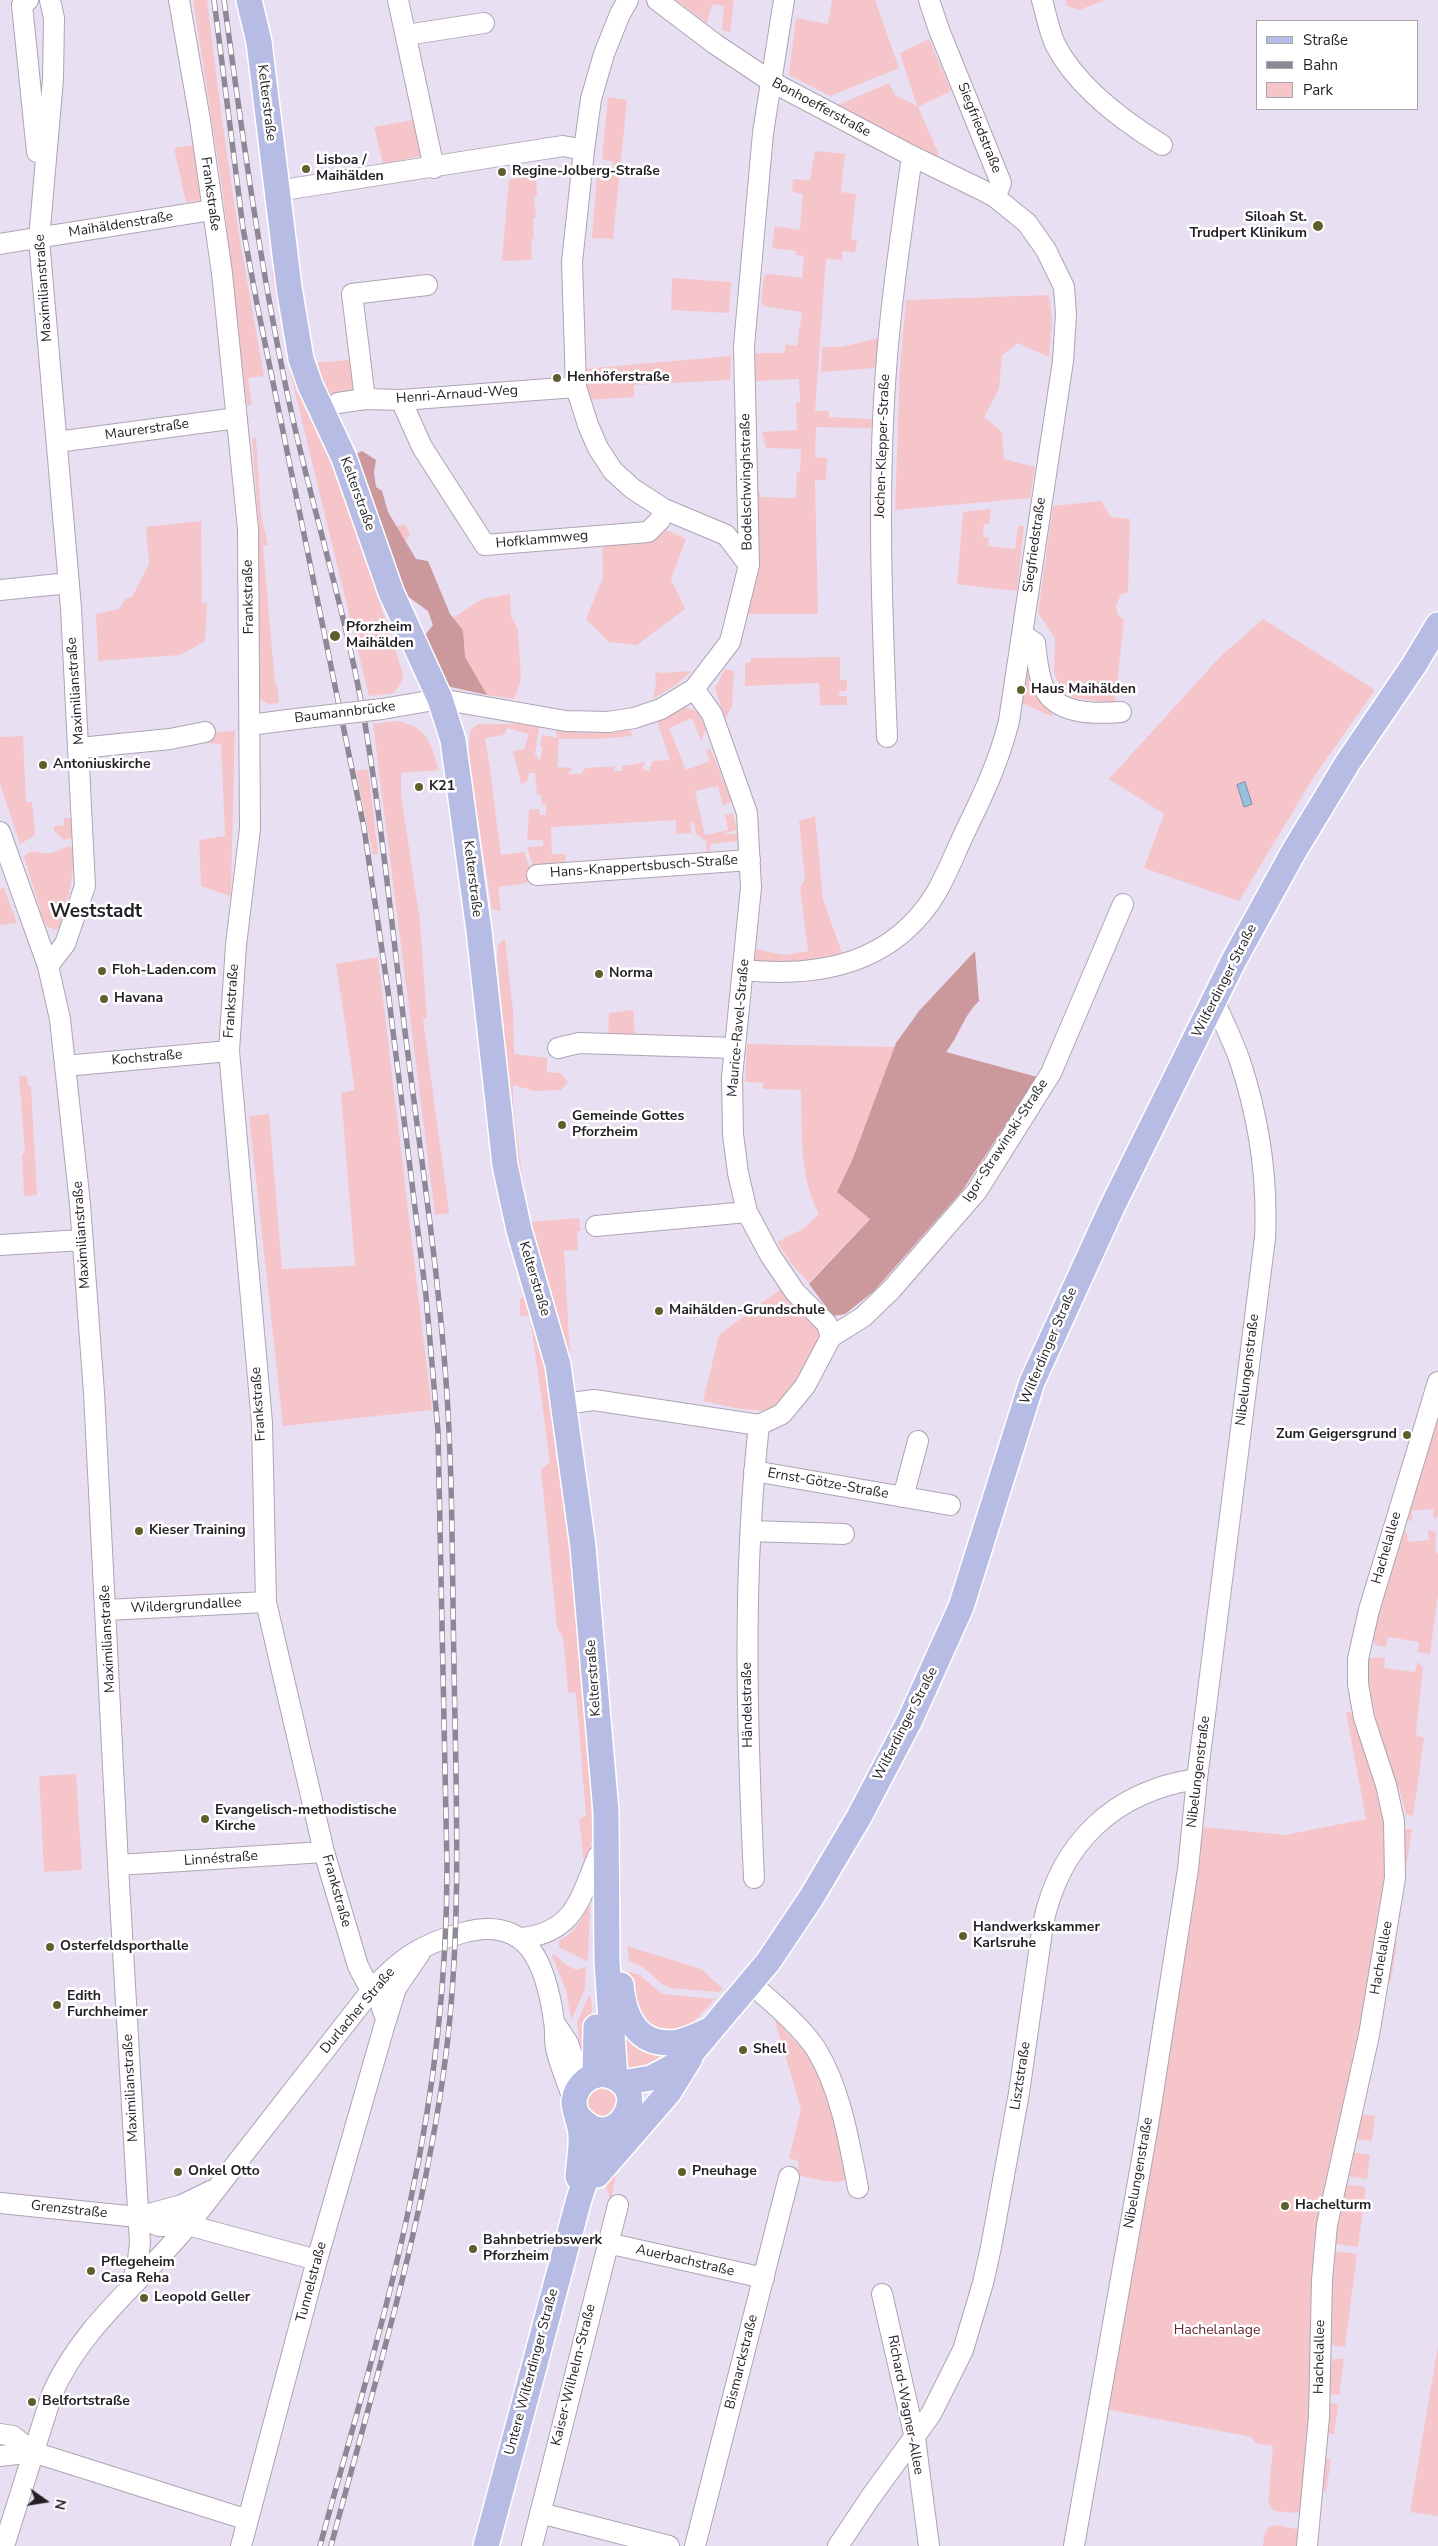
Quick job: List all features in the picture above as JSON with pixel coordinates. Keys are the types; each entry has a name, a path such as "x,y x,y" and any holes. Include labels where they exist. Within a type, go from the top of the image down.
{"main road":[{"name":"Kelterstraße","path":"249,0 259,42 293,319 304,368 347,464 391,592 440,699 453,740 479,931 505,1165 519,1230 551,1334 564,1404 587,1586 602,1782 607,1962 605,2079"},
{"name":"Wilferdinger Straße","path":"627,2120 674,2066 701,2040 751,1984 792,1926 859,1817 928,1682 961,1607 1032,1382 1112,1207 1261,910 1316,812 1410,672 1438,625"},
{"path":"603,1854 622,1996 627,2014 637,2030 656,2041 669,2043 701,2040"},
{"path":"578,2199 627,2120 629,2097 605,2079 578,2089 577,2110 584,2124 597,2130 627,2120 669,2092 701,2040"},
{"name":"Wilferdinger Straße","path":"605,2079 651,2078 674,2066"},
{"name":"Untere Wilferdinger Straße","path":"577,2110 581,2145 578,2199"},
{"name":"Untere Wilferdinger Straße","path":"486,2546 578,2199 592,2160 627,2120"}],"street":[{"name":"Maximilianstraße","path":"50,0 54,18 53,79 39,239 69,583 80,748 85,886 65,944 48,966 60,1019 82,1240 94,1393 118,1866 140,2243 137,2268 129,2289"},
{"name":"Frankstraße","path":"179,0 200,120 222,273 248,529 250,829 236,945 229,1051 262,1423 266,1602 324,1852 358,1966 370,1991"},
{"path":"398,0 434,168"},
{"path":"628,0 620,14 604,54 591,99 584,150 572,268 576,388 588,424 605,459 633,489 664,509 726,535 749,565"},
{"name":"Bodelschwinghstraße","path":"440,699 566,721 608,722 647,715 694,689 730,642 749,565 744,346 763,133 784,0"},
{"name":"Siegfriedstraße","path":"743,970 802,973 826,969 863,958 895,939 922,911 936,892 992,777 1002,750 1009,721 1063,361 1066,314 1064,287 1046,250 1026,223 995,198 1002,182 939,30 929,0"},
{"path":"1042,0 1055,44 1083,84 1132,127 1162,145"},
{"name":"Bonhoefferstraße","path":"660,1 715,44 772,82 995,198"},
{"name":"Maximilianstraße","path":"22,2 42,190"},
{"path":"406,35 484,23"},
{"path":"277,191 434,168 563,146 584,150"},
{"name":"Jochen-Klepper-Straße","path":"887,737 880,514 886,370 892,300 912,156"},
{"name":"Maihäldenstraße","path":"0,244 212,210"},
{"path":"365,399 352,294 427,285"},
{"name":"Henri-Arnaud-Weg","path":"338,403 365,399 401,400 576,388"},
{"name":"Hofklammweg","path":"401,400 422,447 485,545 648,532 660,520 664,509"},
{"name":"Maurerstraße","path":"57,442 237,418"},
{"path":"0,590 69,583"},
{"path":"1022,634 1035,643 1044,689 1054,700 1068,709 1096,714 1121,712"},
{"name":"Maurice-Ravel-Straße","path":"694,689 712,714 747,813 752,887 732,1077 733,1134 747,1212 770,1255 795,1292 827,1324 831,1337"},
{"name":"Baumannbrücke","path":"250,725 382,709 440,699"},
{"path":"80,748 170,739 205,732"},
{"path":"0,832 48,966"},
{"name":"Hans-Knappertsbusch-Straße","path":"537,875 750,860"},
{"name":"Igor-Strawinski-Straße","path":"831,1337 864,1317 891,1290 977,1191 1051,1073 1123,904"},
{"name":"Nibelungenstraße","path":"1074,2546 1148,2124 1188,1869 1197,1779 1265,1238 1266,1179 1264,1155 1240,1060 1214,1001"},
{"path":"558,1048 579,1043 734,1048"},
{"name":"Kochstraße","path":"65,1066 229,1051"},
{"path":"596,1226 747,1212"},
{"path":"0,1245 82,1240"},
{"path":"564,1404 594,1400 759,1425 782,1414 804,1386 831,1337"},
{"name":"Hachelallee","path":"1307,2546 1317,2444 1322,2280 1327,2225 1369,2036 1395,1878 1396,1840 1392,1809 1364,1718 1358,1684 1358,1658 1369,1610 1438,1382"},
{"name":"Händelstraße","path":"754,1878 747,1724 748,1568 759,1425"},
{"name":"Ernst-Götze-Straße","path":"903,1497 918,1441"},
{"name":"Ernst-Götze-Straße","path":"754,1471 950,1506"},
{"path":"751,1531 844,1534"},
{"name":"Wildergrundallee","path":"106,1610 266,1602"},
{"name":"Lisztstraße","path":"838,2546 874,2492 915,2438 950,2378 962,2350 983,2283 1019,2093 1043,1924 1048,1900 1057,1877 1081,1840 1118,1807 1156,1787 1197,1779"},
{"name":"Linnéstraße","path":"118,1866 324,1852"},
{"name":"Kelterstraße","path":"522,1938 548,1932 568,1919 603,1854"},
{"name":"Durlacher Straße","path":"4,2546 52,2394 62,2370 75,2350 188,2225 370,1991 387,1972 426,1945 456,1934 484,1928 508,1931 522,1938"},
{"path":"522,1938 535,1957 542,1972 555,2023 555,2045 577,2110"},
{"name":"Tunnelstraße","path":"241,2546 317,2260 386,2019 396,1988 426,1945"},
{"path":"751,1984 772,2001 816,2048 844,2119 858,2188"},
{"path":"370,1991 380,2002 386,2019"},
{"path":"555,2023 568,2042 573,2058 605,2079"},
{"name":"Bismarckstraße","path":"695,2546 789,2178"},
{"name":"Durlacher Straße","path":"138,2217 182,2205 215,2189"},
{"name":"Grenzstraße","path":"0,2203 138,2217"},
{"name":"Kaiser-Wilhelm-Straße","path":"532,2546 618,2205"},
{"path":"138,2217 159,2226 188,2225 317,2260"},
{"name":"Auerbachstraße","path":"607,2243 764,2278"},
{"name":"Richard-Wagner-Allee","path":"882,2294 915,2438 929,2546"},
{"path":"0,2434 14,2436 33,2452 248,2520"},
{"path":"0,2456 33,2452"},
{"path":"540,2513 668,2546"}],"green space":[{"path":"193,0 207,0 239,235 264,376 248,378 252,404 247,406 222,186"},
{"path":"676,0 734,0 730,32 722,30 724,6 712,4 707,23"},
{"path":"832,0 875,0 899,68 830,96 789,75 796,18 828,24"},
{"path":"1066,0 1105,0 1079,10 1067,6"},
{"path":"929,39 951,91 918,107 939,155 935,156 838,105 889,83 895,95 917,106 900,53"},
{"path":"608,97 627,100 613,239 592,238 597,173 612,173 614,162 602,159"},
{"path":"418,119 425,155 383,164 374,127"},
{"path":"193,145 202,200 186,202 174,148"},
{"path":"815,151 845,154 841,192 856,194 851,239 857,240 855,253 842,251 842,260 826,259 815,411 829,411 829,417 872,419 872,428 816,427 815,457 827,458 826,480 815,480 818,614 746,614 753,491 760,491 761,497 796,498 797,472 800,472 801,449 766,448 762,432 797,430 796,403 800,402 799,379 754,381 753,353 784,353 786,344 797,346 802,312 763,306 761,302 764,276 769,274 802,278 804,256 796,255 796,251 772,248 775,226 800,230 803,194 792,192 793,179 810,180"},
{"path":"536,174 537,196 534,197 536,217 533,218 534,239 531,239 532,260 502,261 509,180"},
{"path":"276,269 321,437 350,511 402,671 403,680 394,693 369,696 291,376 271,271"},
{"path":"672,278 731,282 729,313 671,310"},
{"path":"1049,295 1052,322 1049,357 1018,343 1002,355 999,389 984,417 1002,432 1004,459 1035,467 1030,498 895,510 900,366 906,300"},
{"path":"879,338 876,368 821,372 822,347 841,347"},
{"path":"731,356 730,380 634,385 634,397 587,400 582,369"},
{"path":"360,359 365,399 325,405 313,363"},
{"path":"256,438 261,515 268,545 263,546 275,684 277,684 279,703 268,704 261,700 259,694 259,528 252,439"},
{"path":"1101,501 1111,517 1130,519 1128,593 1121,594 1116,606 1118,615 1124,620 1115,703 1073,698 1061,690 1054,672 1055,638 1038,613 1053,506"},
{"path":"991,509 989,525 984,524 983,537 989,538 988,546 1015,549 1018,526 1024,526 1017,591 957,584 963,512"},
{"path":"201,521 202,603 207,603 205,641 180,655 98,661 96,614 119,609 125,599 132,597 149,564 146,527"},
{"path":"396,526 406,526 410,534 405,542"},
{"path":"663,528 686,539 671,579 685,609 637,645 609,642 586,619 603,577 602,541"},
{"path":"510,594 511,616 518,629 521,680 514,699 487,695 465,657 463,630 453,618 482,599"},
{"path":"1263,619 1375,690 1315,775 1239,901 1144,868 1164,814 1109,779 1220,657"},
{"path":"840,657 840,680 847,680 847,691 840,691 839,696 847,696 847,705 820,705 819,683 745,686 745,663 751,662 751,658"},
{"path":"1029,663 1049,704 1053,717 1022,703"},
{"path":"725,669 734,671 732,706 725,719 715,688"},
{"path":"655,671 660,673 692,671 677,684 653,699 656,683"},
{"path":"685,707 698,712 706,729 701,740 692,718 669,728 686,770 710,761 706,752 710,748 732,801 723,806 718,786 695,791 705,835 728,830 725,815 733,813 737,830 725,833 725,835 737,833 738,841 710,844 710,852 707,852 706,841 696,834 694,823 691,823 691,833 676,834 676,820 551,827 552,854 565,854 566,863 533,866 527,847 543,846 543,840 527,840 529,810 539,809 540,815 546,815 546,804 542,804 541,795 537,795 535,773 529,773 527,781 521,784 513,751 524,749 529,734 507,728 504,735 485,738 501,855 524,852 532,874 527,883 498,887 501,911 492,909 468,756 470,731 478,724 521,724 539,727 535,754 540,761 543,747 540,746 542,735 558,738 555,731 589,733 630,729 632,736 600,739 559,739 557,767 572,768 568,774 581,774 585,768 618,766 614,767 614,771 622,771 622,766 646,762 642,767 645,771 649,770 653,761 670,760 657,721"},
{"path":"398,721 416,728 427,738 439,770 401,773 401,795 420,921 427,1018 423,1019 449,1211 449,1213 435,1215 373,724"},
{"path":"235,731 230,896 201,886 199,840 225,836 221,744 204,743 201,733"},
{"path":"23,736 26,802 32,802 35,835 20,844 0,784 0,737"},
{"path":"368,769 378,854 373,855 356,771"},
{"path":"815,816 823,899 842,953 789,962 756,962 749,948 785,955 808,951 800,888 805,879 799,821"},
{"path":"64,818 72,818 73,838 64,840 54,831 54,826 64,825"},
{"path":"69,846 74,849 70,889 59,928 54,930 45,925 24,857 33,851 50,853"},
{"path":"4,888 17,923 0,925 0,889"},
{"path":"505,939 513,1010 514,1054 547,1058 547,1072 560,1073 568,1082 561,1090 535,1091 513,1085 513,1107 527,1210 522,1211 504,1075 505,1047 497,955 498,945"},
{"path":"378,957 432,1410 283,1426 249,1116 269,1114 282,1269 355,1266 341,1093 355,1090 336,964"},
{"path":"633,1010 635,1037 608,1035 609,1013"},
{"path":"747,1044 895,1047 853,1158 837,1192 870,1218 809,1283 793,1266 777,1242 803,1229 819,1214 808,1185 805,1169 801,1090 763,1089 763,1083 745,1082"},
{"path":"19,1076 27,1076 28,1086 31,1086 37,1195 24,1196 22,1154 25,1153"},
{"path":"579,1218 581,1231 577,1231 578,1250 564,1251 571,1373 554,1302 528,1222"},
{"path":"782,1288 813,1318 821,1334 816,1351 779,1405 763,1410 753,1410 703,1401 719,1335"},
{"path":"528,1294 553,1381 564,1470 590,1747 592,1838 588,1859 584,1862 579,1819 586,1816 576,1693 568,1692 563,1637 557,1628 541,1470 550,1462 530,1316 520,1316 520,1299"},
{"path":"1438,1407 1438,1517 1434,1519 1433,1509 1412,1511 1412,1521 1404,1520"},
{"path":"1428,1530 1436,1532 1435,1550 1438,1555 1438,1594 1430,1654 1418,1652 1419,1642 1388,1637 1386,1647 1376,1645 1371,1637 1402,1532 1407,1532 1408,1542 1429,1540"},
{"path":"1370,1658 1385,1658 1384,1668 1415,1672 1417,1662 1423,1667 1416,1732 1417,1736 1424,1738 1413,1816 1406,1814 1399,1789 1395,1789 1367,1701 1366,1663"},
{"name":"Hachelanlage","path":"1346,1712 1351,1712 1358,1735 1363,1735 1381,1790 1376,1792 1382,1816 1389,1815 1391,1838 1361,2042 1324,2206 1313,2421 1301,2511 1296,2513 1274,2511 1268,2503 1273,2446 1255,2443 1252,2437 1105,2409 1152,2152 1204,1827 1285,1835 1366,1819"},
{"path":"76,1774 82,1870 44,1872 39,1776"},
{"path":"1412,1829 1405,1875 1403,1875 1403,1830"},
{"path":"588,1906 590,1906 588,1960 586,1961 559,1947 559,1941 577,1926"},
{"path":"1397,1941 1391,1981 1387,1983 1392,1942"},
{"path":"627,1946 701,1969 723,1989 719,1992 671,1988 662,1984 644,1968 629,1961"},
{"path":"554,1954 566,1965 577,1970 586,1967 585,1989 571,2020 566,1990 552,1956"},
{"path":"625,1971 640,1975 662,1994 715,1999 679,2038 648,2031 627,1994"},
{"path":"589,1996 591,1996 594,2039 590,2064 577,2049 580,2047 577,2022"},
{"path":"620,2011 670,2050 661,2070 623,2072"},
{"path":"777,2018 786,2032 820,2067 848,2177 844,2180 832,2182 797,2175 799,2162 789,2158 801,2109 776,2024 775,2019"},
{"path":"594,2083 618,2090 617,2115 593,2120 582,2098"},
{"path":"1361,2114 1375,2116 1372,2141 1356,2139 1354,2135"},
{"path":"1352,2152 1370,2155 1367,2179 1347,2176"},
{"path":"617,2168 611,2200 605,2185"},
{"path":"1344,2184 1366,2187 1358,2247 1336,2244 1332,2240"},
{"path":"1335,2251 1357,2254 1345,2347 1335,2346 1330,2342 1328,2307"},
{"path":"1438,2346 1438,2516 1410,2512"},
{"path":"1334,2359 1344,2359 1339,2395 1329,2394 1328,2365"},
{"path":"1332,2403 1338,2404 1334,2435 1326,2431 1327,2406"},
{"path":"1327,2458 1331,2460 1326,2492 1322,2490 1324,2460"},
{"path":"1276,2525 1296,2529 1300,2533 1300,2546 1263,2546 1264,2535 1267,2530"}],"shaded area":[{"path":"362,451 376,460 374,472 376,487 382,491 388,512 416,559 428,561 450,614 463,630 465,657 487,695 451,687 443,683 422,639 433,625 428,611 399,590 350,457"},
{"path":"975,951 979,1001 969,1013 946,1052 1037,1077 962,1191 874,1291 845,1314 833,1316 809,1284 870,1219 837,1192 853,1158 896,1043 919,1011"}],"water":[{"path":"1245,782 1252,804 1244,807 1237,785"}],"railway":[{"path":"214,0 243,228 364,828 388,991 426,1296 438,1431 447,1866 445,1951 438,2036 426,2120 401,2246 320,2546"},
{"path":"224,0 252,199 278,347 297,436 346,632 369,749 380,823 432,1241 442,1334 450,1452 457,1860 454,1957 446,2054 437,2116 412,2240 381,2363 331,2546"}],"place":[{"name":"Lisboa / Maihälden","path":"306,169"},
{"name":"Regine-Jolberg-Straße","path":"502,172"},
{"name":"Siloah St. Trudpert Klinikum","path":"1318,226"},
{"name":"Henhöferstraße","path":"557,378"},
{"name":"Pforzheim Maihälden","path":"335,636"},
{"name":"Haus Maihälden","path":"1021,690"},
{"name":"Antoniuskirche","path":"43,765"},
{"name":"K21","path":"419,787"},
{"name":"Floh-Laden.com","path":"102,971"},
{"name":"Norma","path":"599,974"},
{"name":"Havana","path":"104,999"},
{"name":"Gemeinde Gottes Pforzheim","path":"562,1125"},
{"name":"Maihälden-Grundschule","path":"659,1311"},
{"name":"Zum Geigersgrund","path":"1407,1435"},
{"name":"Kieser Training","path":"139,1531"},
{"name":"Evangelisch-methodistische Kirche","path":"205,1819"},
{"name":"Handwerkskammer Karlsruhe","path":"963,1936"},
{"name":"Osterfeldsporthalle","path":"50,1947"},
{"name":"Edith Furchheimer","path":"57,2005"},
{"name":"Shell","path":"743,2050"},
{"name":"Onkel Otto","path":"178,2172"},
{"name":"Pneuhage","path":"682,2172"},
{"name":"Hachelturm","path":"1285,2206"},
{"name":"Bahnbetriebswerk Pforzheim","path":"473,2249"},
{"name":"Pflegeheim Casa Reha","path":"91,2271"},
{"name":"Leopold Geller","path":"144,2298"},
{"name":"Belfortstraße","path":"32,2402"}],"district":[{"name":"Weststadt","path":"96,912"}]}
